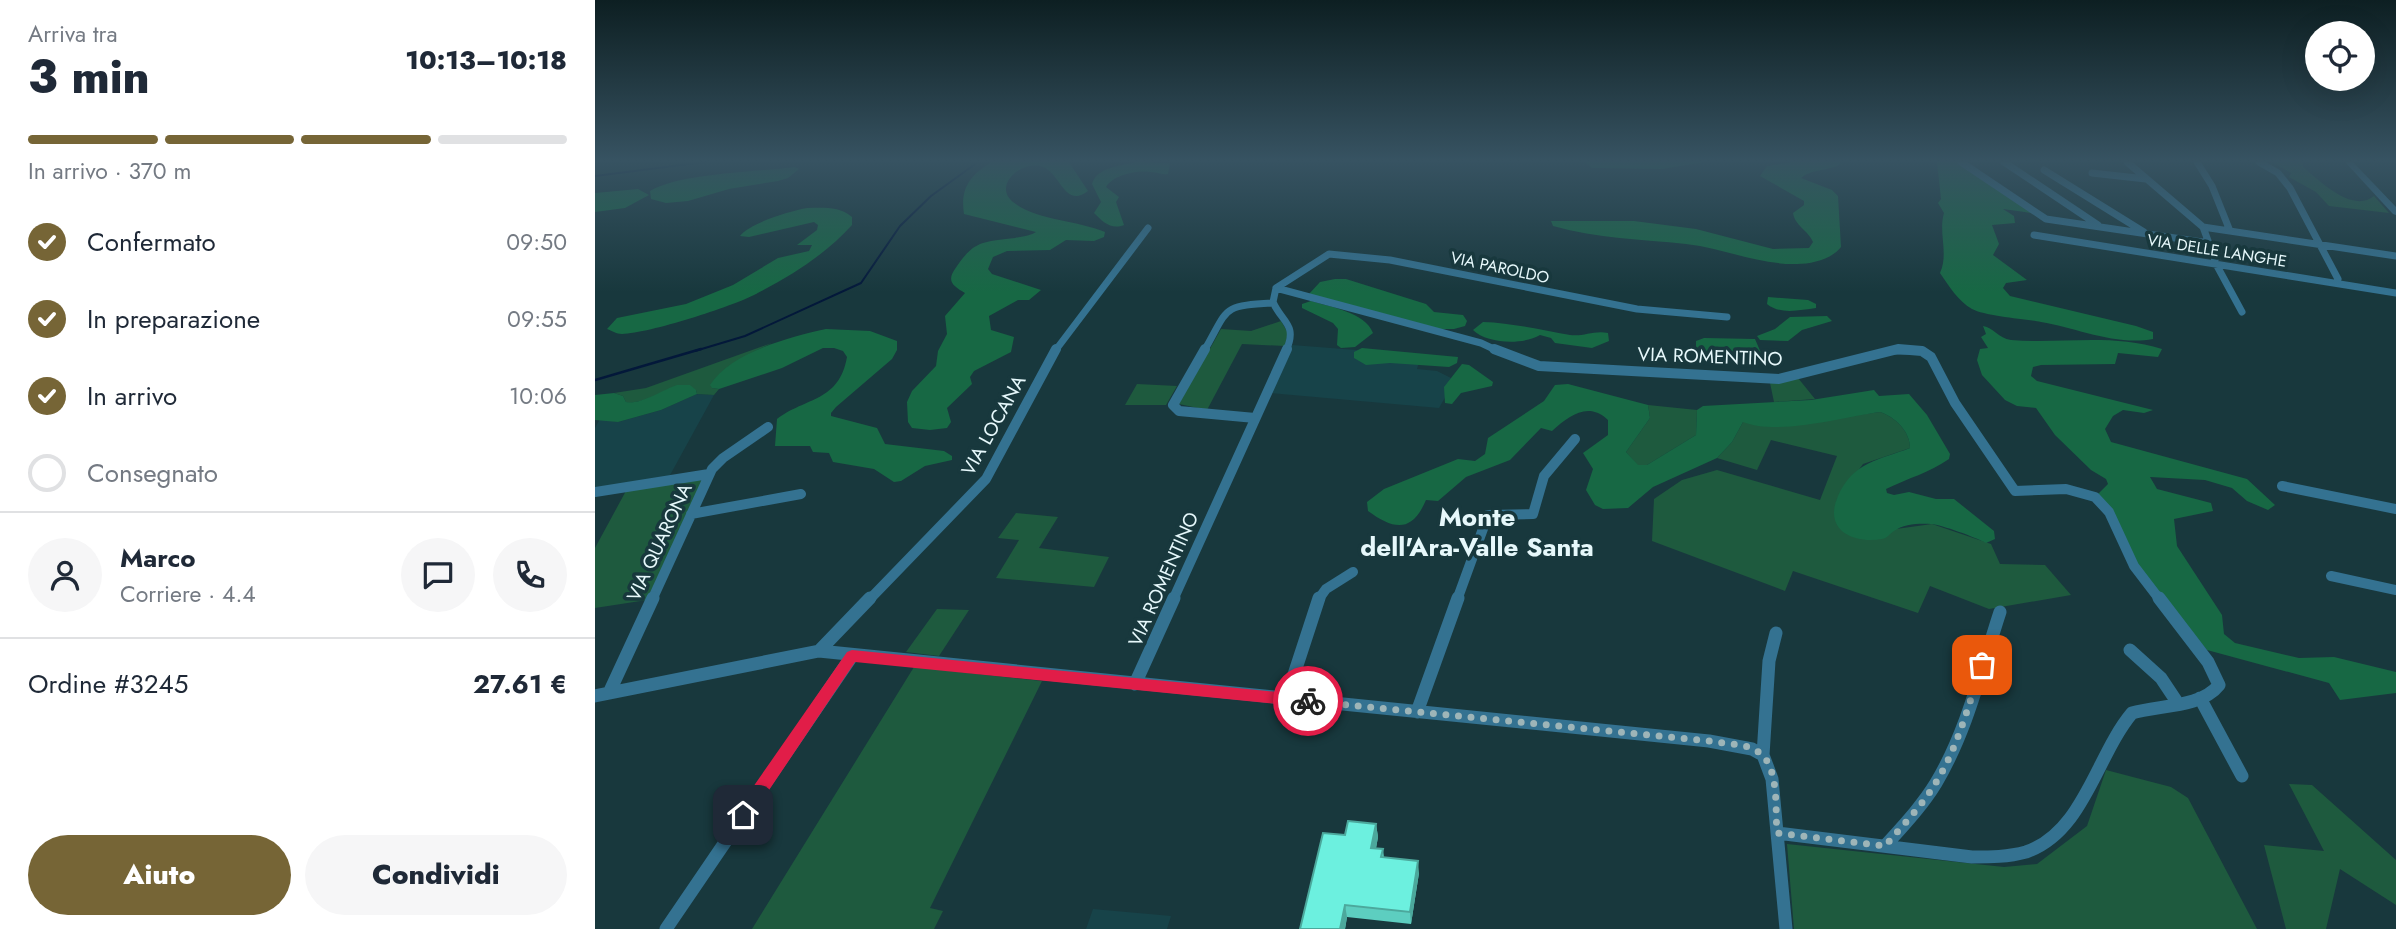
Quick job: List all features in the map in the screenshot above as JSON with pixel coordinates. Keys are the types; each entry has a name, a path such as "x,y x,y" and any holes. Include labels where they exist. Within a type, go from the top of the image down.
{"street":[{"path":"2026,205 2046,219 2209,243"},
{"path":"2069,205 2102,227"},
{"path":"2101,205 2147,234"},
{"path":"2177,205 2203,227 2215,262 2242,312"},
{"path":"2220,205 2230,231"},
{"path":"2298,205 2338,279"},
{"path":"2203,227 2396,256"},
{"name":"VIA LOCANA","path":"819,651 986,479 1055,350 1148,228"},
{"name":"VIA DELLE LANGHE","path":"2033,235 2396,293"},
{"name":"VIA PAROLDO","path":"1276,288 1329,254 1414,264 1637,309 1727,317"},
{"path":"1255,418 1179,411 1173,405 1228,309 1240,305 1272,303 1271,296 1276,288"},
{"name":"VIA ROMENTINO","path":"1276,288 1481,343 1518,360 1539,366 1779,379 1898,349 1922,351 1933,360 1955,403 2015,491 2059,489 2082,492 2093,496 2106,508 2136,570 2219,679 2217,690 2200,698"},
{"name":"VIA ROMENTINO","path":"1135,684 1293,336 1291,328 1272,303"},
{"name":"VIA QUARONA","path":"609,693 709,474 719,461 768,427"},
{"path":"1417,712 1488,515 1533,513 1548,469 1575,439"},
{"path":"595,492 709,474"},
{"path":"2282,486 2396,509"},
{"path":"691,514 801,494"},
{"path":"1286,699 1315,602 1326,589 1353,572"},
{"path":"2331,576 2396,590"},
{"path":"1885,846 1925,799 1942,771 1959,733 2000,612"},
{"path":"1776,633 1769,661 1763,755 1772,779 1786,929"},
{"path":"2130,650 2161,678 2177,702"},
{"path":"595,696 819,651 1709,741 1752,749 1763,755"},
{"path":"666,929 852,656"},
{"path":"1777,833 1988,858 2033,851 2062,829 2127,718 2139,710 2200,698 2242,776"}],"shaded area":[{"path":"1292,345 1421,355 1417,369 1437,371 1455,380 1439,408 1270,393"},
{"path":"697,394 714,395 669,477 595,488 595,428 600,419 618,422 661,410"},
{"path":"1093,909 1171,916 1167,929 1086,929"}],"green space":[{"path":"595,205 630,205 625,208 595,212"},
{"path":"963,205 1019,205 1045,217 1105,232 1104,237 1094,241 1066,240 1050,250 1007,251 993,257 988,269 992,274 1041,290 1029,300 1018,300 989,316 991,330 1014,337 1011,352 974,371 970,377 972,384 947,408 951,422 947,428 912,428 908,422 907,402 912,391 936,366 938,351 947,334 945,316 965,293 951,280 952,273 968,252 980,244 1036,232 964,214"},
{"path":"1099,205 1117,205 1124,225 1115,227 1107,224 1094,213"},
{"path":"1804,205 1839,205 1841,247 1827,258 1815,262 1783,264 1700,246 1586,234 1553,226 1551,221 1634,221 1696,229 1773,249 1809,248 1813,242 1793,213"},
{"path":"1939,205 2021,205 2032,213 2003,209 2014,216 2015,223 1992,225 1999,244 1993,255 2027,280 2006,283 2003,288 2010,296 2136,326 2153,332 2153,339 2139,341 2111,338 2041,322 1986,314 1967,306 1940,273 1944,258 1944,213"},
{"path":"2382,205 2389,213 2329,206"},
{"path":"807,208 842,211 852,217 852,225 819,255 782,280 744,299 670,324 635,333 622,334 607,329 617,318 686,304 733,285 778,258 809,251 812,245 797,245 817,230 818,225 814,222 749,237 740,236 761,222"},
{"path":"1346,279 1426,304 1434,312 1463,315 1467,321 1465,326 1440,329 1309,294 1320,282"},
{"path":"1768,297 1808,300 1816,304 1816,308 1778,310 1767,304"},
{"path":"1311,301 1355,315 1369,326 1373,333 1355,347 1341,348 1337,345 1338,329 1333,323 1302,308 1302,304"},
{"path":"1827,316 1832,321 1802,330 1788,341 1760,340 1757,336 1775,329 1790,317"},
{"path":"1281,321 1288,333 1285,346 1242,344 1207,410 1179,404 1221,329 1251,331"},
{"path":"1483,322 1570,335 1608,333 1609,341 1592,348 1555,343 1551,338 1540,335 1506,342 1487,338 1473,330"},
{"path":"1983,326 2011,340 2124,341 2162,349 2158,357 2118,353 2115,364 2041,365 2033,367 2031,376 2037,381 2153,410 2144,413 2123,410 2113,416 2105,429 2111,442 2247,479 2275,505 2268,510 2247,501 2232,488 2205,480 2150,477 2157,489 2211,503 2213,511 2174,519 2177,546 2222,615 2224,634 2235,643 2299,658 2334,657 2396,672 2396,693 2340,700 2329,683 2207,650 2143,574 2096,496 2108,484 2106,479 2091,470 2055,435 2036,408 2017,406 2005,400 1982,375 1977,360 1980,349 1988,348 1981,337 1986,334"},
{"path":"826,329 870,331 897,341 897,350 892,359 836,407 831,416 877,428 885,444 944,451 952,456 952,460 925,466 901,481 894,482 874,469 833,462 829,453 813,452 810,446 775,446 777,419 820,397 837,383 847,357 843,351 834,348 823,348 782,368 719,389 710,385 732,363 746,355 796,336"},
{"path":"1704,338 1755,339 1761,353 1757,357 1702,355 1696,351 1696,341"},
{"path":"772,343 747,355 712,388 719,389 714,395 697,394 696,390 630,403 626,402 623,396 614,393 646,388"},
{"path":"1362,348 1458,357 1457,363 1449,367 1390,363 1366,365 1354,358 1354,352"},
{"path":"1462,364 1469,365 1493,382 1492,386 1461,393 1452,404 1445,403 1444,387"},
{"path":"1798,378 1815,399 1774,402 1770,383"},
{"path":"1137,384 1177,386 1166,405 1125,405"},
{"path":"1568,384 1648,405 1650,418 1626,452 1638,465 1647,465 1696,435 1697,410 1703,406 1811,400 1874,390 1879,396 1909,394 1927,415 1950,454 1949,459 1886,489 1887,493 1894,495 1909,492 1936,499 1954,499 1994,531 1995,539 1986,543 1931,524 1912,524 1884,538 1871,540 1851,537 1843,532 1834,518 1834,508 1851,476 1878,459 1910,448 1901,426 1880,412 1792,426 1758,426 1743,422 1732,442 1717,458 1653,487 1628,508 1603,509 1595,505 1586,490 1593,469 1583,453 1608,435 1608,420 1601,414 1586,411 1565,420 1552,431 1541,428 1510,460 1466,477 1438,501 1426,500 1421,511 1408,523 1394,525 1368,511 1367,502 1384,489 1458,459 1475,461 1485,454 1488,438 1544,401 1555,385"},
{"path":"677,385 690,385 697,394 661,410 618,422 595,420 595,395 614,393 623,396 626,402 632,402"},
{"path":"1648,405 1697,410 1696,435 1647,465 1637,465 1626,452 1650,418"},
{"path":"1880,412 1901,426 1910,448 1863,464 1837,499 1835,507 1896,529 1932,524 1991,544 2000,564 2045,565 2071,595 1989,609 1930,586 1918,613 1793,571 1785,591 1652,541 1654,499 1682,480 1717,470 1820,500 1837,456 1771,440 1757,470 1717,458 1732,442 1743,422 1843,417"},
{"path":"696,478 702,481 647,600 595,608 595,548 627,489"},
{"path":"1016,513 1058,517 1039,548 1109,557 1094,587 996,578 1019,540 998,538"},
{"path":"937,609 969,610 939,656 906,652"},
{"path":"914,667 1042,681 930,908 943,911 934,929 752,929"},
{"path":"2106,770 2171,787 2188,798 2257,929 1794,929 1787,844 2004,867 2037,864 2087,826"},
{"path":"2289,784 2312,785 2396,860 2396,905 2340,869 2326,929 2286,929 2264,845 2324,851"}],"building":[{"path":"1348,821 1376,824 1371,848 1383,849 1381,857 1418,861 1410,912 1345,905 1340,929 1300,929 1323,833 1345,835"}],"waterway":[{"path":"695,351 745,336 861,283 900,226 921,205"},
{"path":"595,380 701,349"}],"way so far":[{"path":"1308,701 1709,741 1752,749 1763,755 1769,765 1777,833 1885,846 1935,785 1959,733 1982,665"}],"district":[{"name":"Monte dell'Ara-Valle Santa","path":"1477,532"}],"route":[{"path":"743,815 852,656 1308,701"}]}
